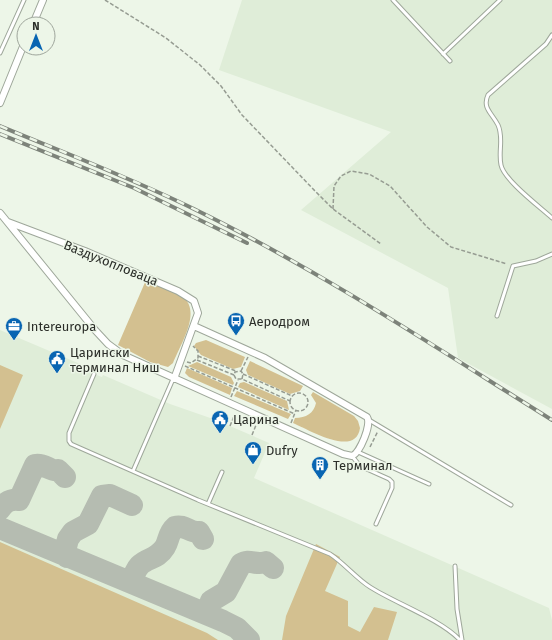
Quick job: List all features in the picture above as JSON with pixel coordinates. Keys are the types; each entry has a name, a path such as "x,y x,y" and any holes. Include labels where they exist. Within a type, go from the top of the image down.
{"street":[{"path":"36,16 43,0"},
{"path":"0,103 19,56"},
{"path":"0,213 9,222 14,232 102,338 123,355 343,454 355,454 369,425 369,420 359,412 264,358 194,326"},
{"name":"Ваздухопловаца","path":"0,218 184,293 194,301 197,306 198,313 174,379"}],"lane":[{"path":"0,53 24,0"},
{"path":"393,0 450,61"},
{"path":"443,54 500,0"},
{"path":"552,35 546,44 488,95 485,102 487,109 498,125 502,137 501,166 508,178 552,218"},
{"path":"497,316 513,266 536,261 552,254"},
{"path":"94,374 69,433 69,441 75,446 208,504 330,554 341,561 370,588 454,634 461,640"},
{"path":"133,471 174,379"},
{"path":"369,420 511,505"},
{"path":"355,454 429,484"},
{"path":"355,454 360,466 389,479 392,482 392,488 376,524"},
{"path":"208,504 222,472"},
{"path":"454,566 461,640"}],"path":[{"path":"105,0 166,38 200,65 221,86 242,114 333,209 381,244"},
{"path":"333,209 334,186 342,176 352,171 369,174 390,186 427,227 451,247 513,266"},
{"path":"193,346 198,351 197,360"},
{"path":"198,356 241,372 292,396"},
{"path":"241,372 248,356"},
{"path":"187,362 191,363 197,360 234,375 238,380"},
{"path":"185,366 295,414"},
{"path":"234,375 237,371"},
{"path":"242,379 243,374"},
{"path":"238,380 242,379 290,401"},
{"path":"231,397 238,380"},
{"path":"297,393 303,394 308,401 305,409 296,410 291,407 290,401 292,396 297,393"},
{"path":"291,423 296,410"},
{"path":"230,426 234,416"},
{"path":"252,435 256,425"},
{"path":"370,447 378,430 373,428"}],"shaded area":[{"path":"242,0 552,0 552,409 458,358 448,288 301,210 391,132 219,70"},
{"path":"146,280 170,289 183,297 188,303 190,320 188,329 173,363 168,367 150,362 118,345"},
{"path":"0,330 92,369 90,373 102,377 103,375 170,404 216,420 269,443 254,478 549,608 552,620 552,640 0,640"},
{"path":"206,340 245,357 241,367 233,369 201,355 194,346 196,343"},
{"path":"250,361 303,386 300,391 290,394 248,375 246,370"},
{"path":"197,362 231,377 234,383 233,385 188,366"},
{"path":"0,365 23,375 0,429"},
{"path":"187,368 232,388 230,395 189,377 185,373"},
{"path":"244,382 287,401 289,410 238,387 240,383"},
{"path":"237,391 291,414 288,419 234,396"},
{"path":"313,392 354,416 358,421 360,428 357,437 350,441 331,439 320,436 293,423 295,418 306,416 315,407 316,403 311,395"},
{"path":"0,542 207,633 218,640 0,640"},
{"path":"316,544 340,557 325,591 348,601 348,626 360,632 374,607 397,612 388,640 282,640 286,616"}],"taxiway":[{"path":"0,509 8,502 19,500 35,465 42,465 52,470 58,470 65,477"},
{"path":"67,557 65,551 68,539 73,532 88,524 102,496 110,495 132,505"},
{"path":"132,583 138,567 161,552 175,527 178,526 199,532 203,539"},
{"path":"0,528 223,621 237,628 249,640"},
{"path":"206,614 211,601 226,592 241,564 244,562 266,562 273,568"}],"railway":[{"path":"0,126 146,187 194,209 286,257 376,310 552,420"},
{"path":"0,134 134,188 247,243"}],"place":[{"name":"Аеродром","path":"236,336"},
{"name":"Intereuropa","path":"14,341"},
{"name":"Царински терминал Ниш","path":"57,374"},
{"name":"Царина","path":"220,434"},
{"name":"Dufry","path":"253,465"},
{"name":"Терминал","path":"320,480"}]}
